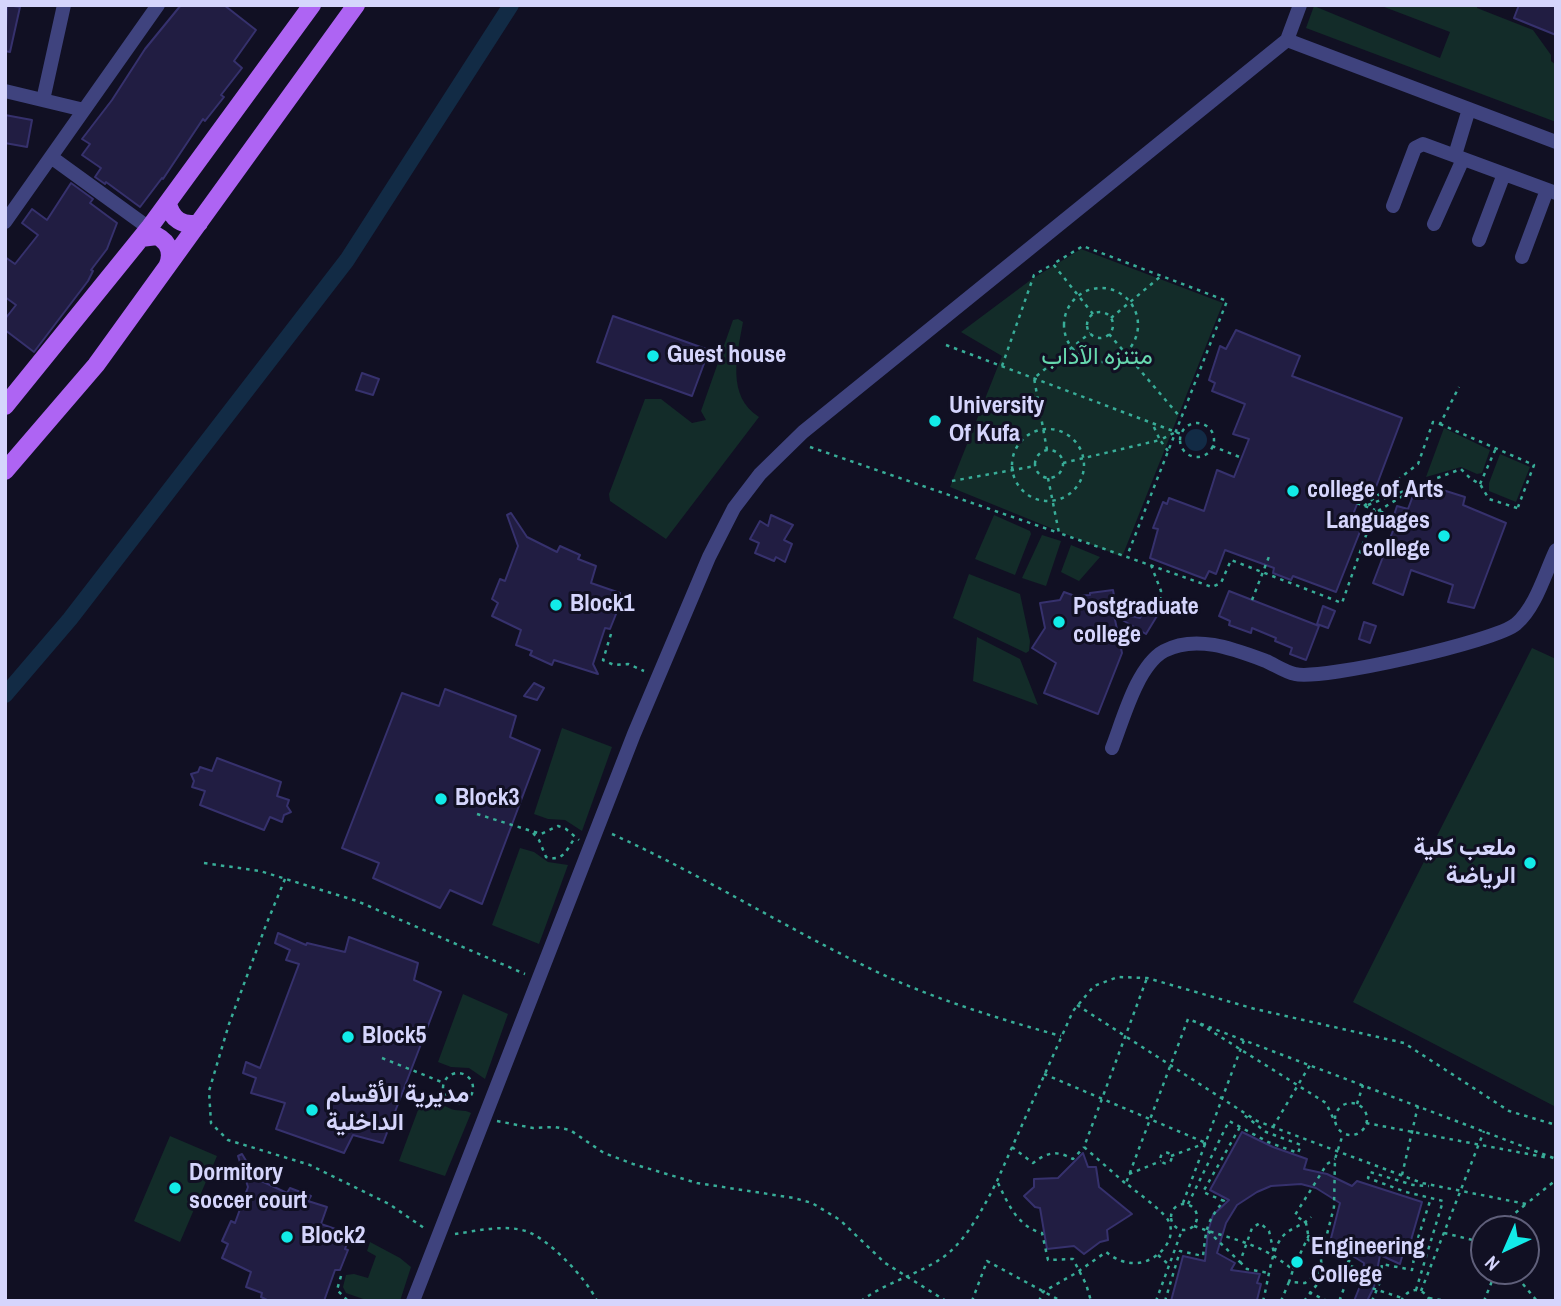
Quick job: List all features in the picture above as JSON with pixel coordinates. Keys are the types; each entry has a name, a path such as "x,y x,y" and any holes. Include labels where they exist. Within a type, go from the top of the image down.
{"main road":[{"path":"5,406 168,203 312,5"},
{"path":"5,471 96,365 356,5"},
{"path":"168,203 172,214 181,222 199,223"},
{"path":"145,233 157,236 167,243 170,255 167,267"}],"street":[{"path":"43,100 64,5"},
{"path":"5,222 158,5"},
{"path":"413,1301 597,827 709,557 734,508 760,474 803,432 1287,40 1300,5"},
{"path":"1287,40 1556,142"},
{"path":"5,91 84,110"},
{"path":"1434,224 1459,157 1469,109"},
{"path":"1393,206 1418,145 1423,144 1551,191 1522,257"},
{"path":"51,157 145,233"},
{"path":"1479,240 1504,174"},
{"path":"5,198 20,201"},
{"path":"1112,748 1140,679 1150,662 1165,651 1195,642 1221,646 1296,675 1324,674 1370,667 1490,637 1515,625 1529,607 1556,550"}],"path":[{"path":"1002,366 1034,275 1083,246 1227,301 1127,556"},
{"path":"1053,264 1093,314"},
{"path":"1111,318 1161,276"},
{"path":"1105,288 1119,292 1130,302 1137,314 1138,328 1134,342 1125,353 1112,360 1098,361 1084,357 1073,347 1066,332 1066,316 1078,296 1091,289 1105,288"},
{"path":"1105,313 1111,318 1113,326 1109,334 1097,337 1090,333 1087,325 1093,314 1105,313"},
{"path":"1034,378 1090,333"},
{"path":"1109,334 1181,418"},
{"path":"946,345 1181,434"},
{"path":"1034,378 1047,450"},
{"path":"1440,424 1459,387"},
{"path":"1433,422 1534,465 1519,509 1489,499 1480,484 1461,469 1364,506 1418,464 1433,422"},
{"path":"1152,423 1168,451"},
{"path":"1193,424 1203,424 1211,431 1212,446 1205,455 1193,456 1184,450 1181,434 1193,424"},
{"path":"1043,429 1059,430 1072,438 1083,458 1083,472 1078,484 1069,494 1052,501 1037,500 1025,494 1016,483 1012,470 1012,456 1019,443 1029,433 1043,429"},
{"path":"1063,463 1160,440 1176,432"},
{"path":"1212,446 1242,458"},
{"path":"810,447 1212,587 1221,583 1231,561 1342,603 1376,510 1424,484"},
{"path":"1480,484 1496,448"},
{"path":"1047,450 1060,455 1063,463 1057,476 1048,478 1039,475 1035,466 1036,457 1047,450"},
{"path":"952,481 1035,466"},
{"path":"1048,478 1059,533"},
{"path":"1357,503 1394,516"},
{"path":"1252,600 1270,554"},
{"path":"1151,565 1160,591 1160,602 1154,607"},
{"path":"611,634 603,660 614,665 628,664 644,671"},
{"path":"477,814 541,834 558,826 582,842"},
{"path":"597,827 653,853 821,944 891,978 978,1011 1060,1035"},
{"path":"531,831 539,840 546,857 554,859 564,856 574,839"},
{"path":"204,863 260,871 357,901 537,979"},
{"path":"285,879 229,1024 209,1091 211,1123 228,1140 310,1165 389,1204 437,1237 501,1228 522,1230 540,1238 581,1279 597,1301"},
{"path":"861,1301 872,1292 940,1260 953,1249 985,1206 1060,1035 1077,1005 1094,986 1118,977 1147,978 1255,1009 1404,1043 1509,1111 1556,1125"},
{"path":"1012,1147 1033,1163 1055,1152 1073,1159 1084,1147 1147,978"},
{"path":"1077,1005 1257,1121 1402,1176 1526,1204"},
{"path":"1126,1183 1188,1019 1556,1159"},
{"path":"1194,1021 1326,1103 1335,1126 1343,1134 1358,1134 1366,1123 1365,1111 1357,1104 1346,1104 1337,1110 1334,1121"},
{"path":"1186,1204 1244,1040"},
{"path":"382,1058 444,1083"},
{"path":"1273,1127 1310,1065"},
{"path":"454,1074 463,1074 471,1080 470,1099 461,1104 451,1102 444,1094 444,1083 454,1074"},
{"path":"1044,1074 1206,1143"},
{"path":"1357,1104 1363,1085"},
{"path":"1039,1301 1043,1292 1106,1252 1114,1258 1136,1263 1158,1255 1169,1239 1173,1209 1186,1204 1229,1121 1270,1143 1298,1153 1301,1145 1259,1127 1230,1104"},
{"path":"1402,1176 1418,1106"},
{"path":"484,1117 524,1127 570,1130 604,1153 697,1183 812,1203 840,1220 866,1246 905,1277 946,1301"},
{"path":"1366,1123 1556,1159"},
{"path":"1182,1230 1156,1299 1165,1300 1180,1251 1203,1256 1212,1214 1224,1201 1203,1192 1240,1127"},
{"path":"1419,1290 1484,1131"},
{"path":"1270,1143 1273,1134"},
{"path":"1308,1237 1326,1238 1334,1207 1335,1158 1343,1134"},
{"path":"1171,1156 1206,1143"},
{"path":"1084,1147 1182,1230"},
{"path":"1215,1149 1224,1155"},
{"path":"1161,1161 1163,1153 1169,1153 1171,1156"},
{"path":"1129,1174 1161,1161 1168,1164 1171,1156"},
{"path":"1289,1282 1305,1283 1320,1271 1321,1259 1308,1237 1306,1223 1295,1215 1327,1164 1335,1158"},
{"path":"1419,1290 1443,1201 1368,1178 1370,1171 1413,1185 1439,1186"},
{"path":"1513,1215 1556,1180"},
{"path":"997,1181 1017,1218 1034,1231 1042,1233 1048,1260 1073,1259 1091,1301"},
{"path":"1395,1188 1397,1181"},
{"path":"1373,1301 1382,1264 1412,1270 1417,1241 1431,1198"},
{"path":"1186,1204 1197,1213 1194,1226"},
{"path":"1263,1301 1274,1254 1286,1233 1306,1223 1311,1217"},
{"path":"1240,1262 1252,1228 1260,1223 1269,1231 1274,1254"},
{"path":"1182,1230 1194,1226 1223,1233 1274,1254 1293,1270"},
{"path":"1207,1230 1247,1269 1270,1273"},
{"path":"1444,1233 1470,1239"},
{"path":"1281,1301 1308,1237"},
{"path":"1158,1255 1169,1265"},
{"path":"972,1301 987,1261 1061,1301"},
{"path":"1304,1301 1326,1273 1350,1261 1353,1264 1339,1300 1348,1301"},
{"path":"1320,1271 1401,1299 1409,1291 1419,1290 1430,1299 1446,1301"},
{"path":"341,1276 337,1290 348,1301"},
{"path":"1524,1285 1538,1301"},
{"path":"1309,1292 1327,1301"}],"green space":[{"path":"1379,5 1477,5 1477,8 1533,30 1556,65 1556,122 1306,28 1314,6 1440,58 1450,32"},
{"name":"متنزه الآداب","path":"1081,249 1223,303 1122,557 950,487 1002,356 961,332 1032,279"},
{"path":"733,320 743,322 737,361 738,386 742,398 759,417 666,539 610,501 609,494 645,399 661,399 692,423 706,420 701,411"},
{"path":"1444,428 1490,450 1482,473 1477,474 1461,467 1426,477"},
{"path":"1500,454 1530,467 1516,502 1489,491 1489,483"},
{"path":"994,515 1030,531 1015,575 975,559"},
{"path":"1042,535 1061,541 1046,586 1022,578"},
{"path":"1071,545 1100,557 1079,581 1061,572"},
{"path":"969,574 1020,594 1030,641 1029,651 1026,653 953,618"},
{"path":"977,637 1020,659 1038,705 973,681"},
{"path":"1532,648 1556,659 1556,1107 1353,1002"},
{"path":"562,728 612,747 582,831 565,820 548,819 534,814"},
{"path":"520,848 534,852 548,862 568,865 539,944 492,925"},
{"path":"463,994 508,1014 485,1079 469,1068 451,1067 438,1062"},
{"path":"424,1094 442,1105 471,1113 445,1176 399,1161"},
{"name":"Dormitory soccer court","path":"170,1136 217,1156 180,1242 134,1221"},
{"path":"370,1242 411,1267 400,1301 369,1301 346,1293 343,1287 346,1275 368,1278 376,1256 367,1251"}],"water":[{"path":"1196,429 1206,436 1207,440 1200,450 1196,451 1186,444 1185,440 1192,430"}],"building":[{"path":"7,5 20,7 10,52 5,51"},
{"path":"181,5 224,5 256,30 234,61 242,68 221,95 224,97 205,121 203,119 163,179 140,207 95,177 101,168 82,155 90,144 82,139 112,100 145,49"},
{"path":"1519,5 1556,5 1556,35 1514,18"},
{"path":"5,115 32,120 27,147 5,143"},
{"path":"71,183 93,199 90,203 117,223 107,249 91,270 93,271 88,281 34,352 5,330 5,319 16,305 5,297 5,257 15,264 38,235 22,223 32,209 47,220"},
{"name":"Guest house","path":"613,316 709,350 692,396 597,362"},
{"name":"college of Arts","path":"1236,330 1300,356 1292,376 1402,418 1376,487 1365,483 1351,520 1363,524 1336,592 1293,576 1291,580 1273,573 1274,568 1225,550 1216,574 1209,571 1205,579 1150,558 1158,529 1153,528 1163,502 1167,504 1169,498 1204,511 1217,470 1234,477 1249,439 1233,434 1245,404 1212,391 1215,383 1209,380 1220,346 1226,349"},
{"path":"362,373 379,379 373,395 356,390"},
{"name":"Languages college","path":"1430,486 1465,497 1463,505 1506,523 1474,608 1448,602 1453,585 1411,570 1403,595 1373,583 1394,528 1390,527 1397,506 1408,509 1414,493 1427,497"},
{"name":"Block1","path":"511,513 527,537 557,552 560,546 580,555 578,559 596,566 591,583 620,593 615,608 618,609 610,629 605,628 593,664 598,674 554,660 552,665 530,655 532,651 516,645 521,630 492,616 498,603 492,599 500,579 505,581 518,546 507,515"},
{"path":"771,515 793,525 784,540 792,544 785,562 776,557 774,561 755,553 759,543 750,539 760,521 768,526"},
{"path":"1113,590 1117,613 1140,618 1148,604 1160,611 1146,634 1114,615 1122,653 1098,714 1044,693 1056,663 1032,648 1045,628 1040,603 1060,600 1064,592 1075,596"},
{"path":"1229,591 1319,626 1306,660 1290,654 1292,648 1275,641 1276,638 1252,628 1251,633 1229,625 1230,621 1219,616"},
{"path":"1323,606 1335,611 1328,628 1317,624"},
{"path":"1364,622 1376,626 1370,643 1359,639"},
{"path":"534,683 544,688 537,700 524,696"},
{"name":"Block3","path":"445,689 516,716 510,737 540,750 482,904 450,890 440,908 373,878 379,863 342,848 402,693 439,706"},
{"path":"217,758 281,782 277,796 289,800 287,806 291,812 284,815 282,822 270,817 264,830 200,805 205,791 192,787 194,781 191,774 198,772 200,767 212,771"},
{"name":"Block5","path":"278,933 306,945 307,943 345,952 349,937 418,963 414,980 441,992 383,1143 353,1135 344,1153 276,1129 285,1103 251,1093 256,1078 243,1073 246,1062 260,1068 299,964 286,960 290,950 275,943"},
{"path":"1242,1132 1307,1159 1304,1169 1327,1174 1352,1186 1357,1181 1422,1202 1407,1254 1403,1253 1400,1264 1380,1255 1374,1287 1367,1301 1354,1301 1362,1281 1364,1263 1351,1255 1354,1250 1329,1246 1340,1203 1316,1188 1301,1184 1271,1186 1257,1192 1237,1205 1226,1223 1217,1253 1235,1263 1231,1270 1260,1274 1257,1283 1261,1284 1257,1300 1171,1301 1183,1256 1205,1261 1208,1231 1213,1215 1229,1200 1210,1190"},
{"path":"1083,1153 1088,1167 1096,1167 1099,1187 1132,1214 1107,1230 1108,1240 1100,1242 1084,1254 1074,1246 1047,1249 1040,1208 1035,1207 1024,1196 1034,1187 1034,1179 1058,1178"},
{"name":"Block2","path":"242,1154 257,1179 287,1193 290,1188 311,1196 308,1201 327,1207 321,1224 350,1234 345,1249 348,1250 340,1270 335,1270 324,1301 269,1301 261,1297 262,1293 246,1287 251,1272 222,1258 228,1244 222,1241 231,1221 235,1223 248,1187 238,1156"}],"waterway":[{"path":"5,695 70,619 347,260 511,5"}],"place":[{"name":"Guest house","path":"653,356"},
{"name":"University Of Kufa","path":"935,421"},
{"name":"college of Arts","path":"1293,491"},
{"name":"Languages college","path":"1444,536"},
{"name":"Block1","path":"556,605"},
{"name":"Postgraduate college","path":"1059,622"},
{"name":"Block3","path":"441,799"},
{"name":"ملعب كلية الرياضة","path":"1530,863"},
{"name":"Block5","path":"348,1037"},
{"name":"مديرية الأقسام الداخلية","path":"312,1110"},
{"name":"Dormitory soccer court","path":"175,1188"},
{"name":"Block2","path":"287,1237"},
{"name":"Engineering College","path":"1297,1262"}]}
